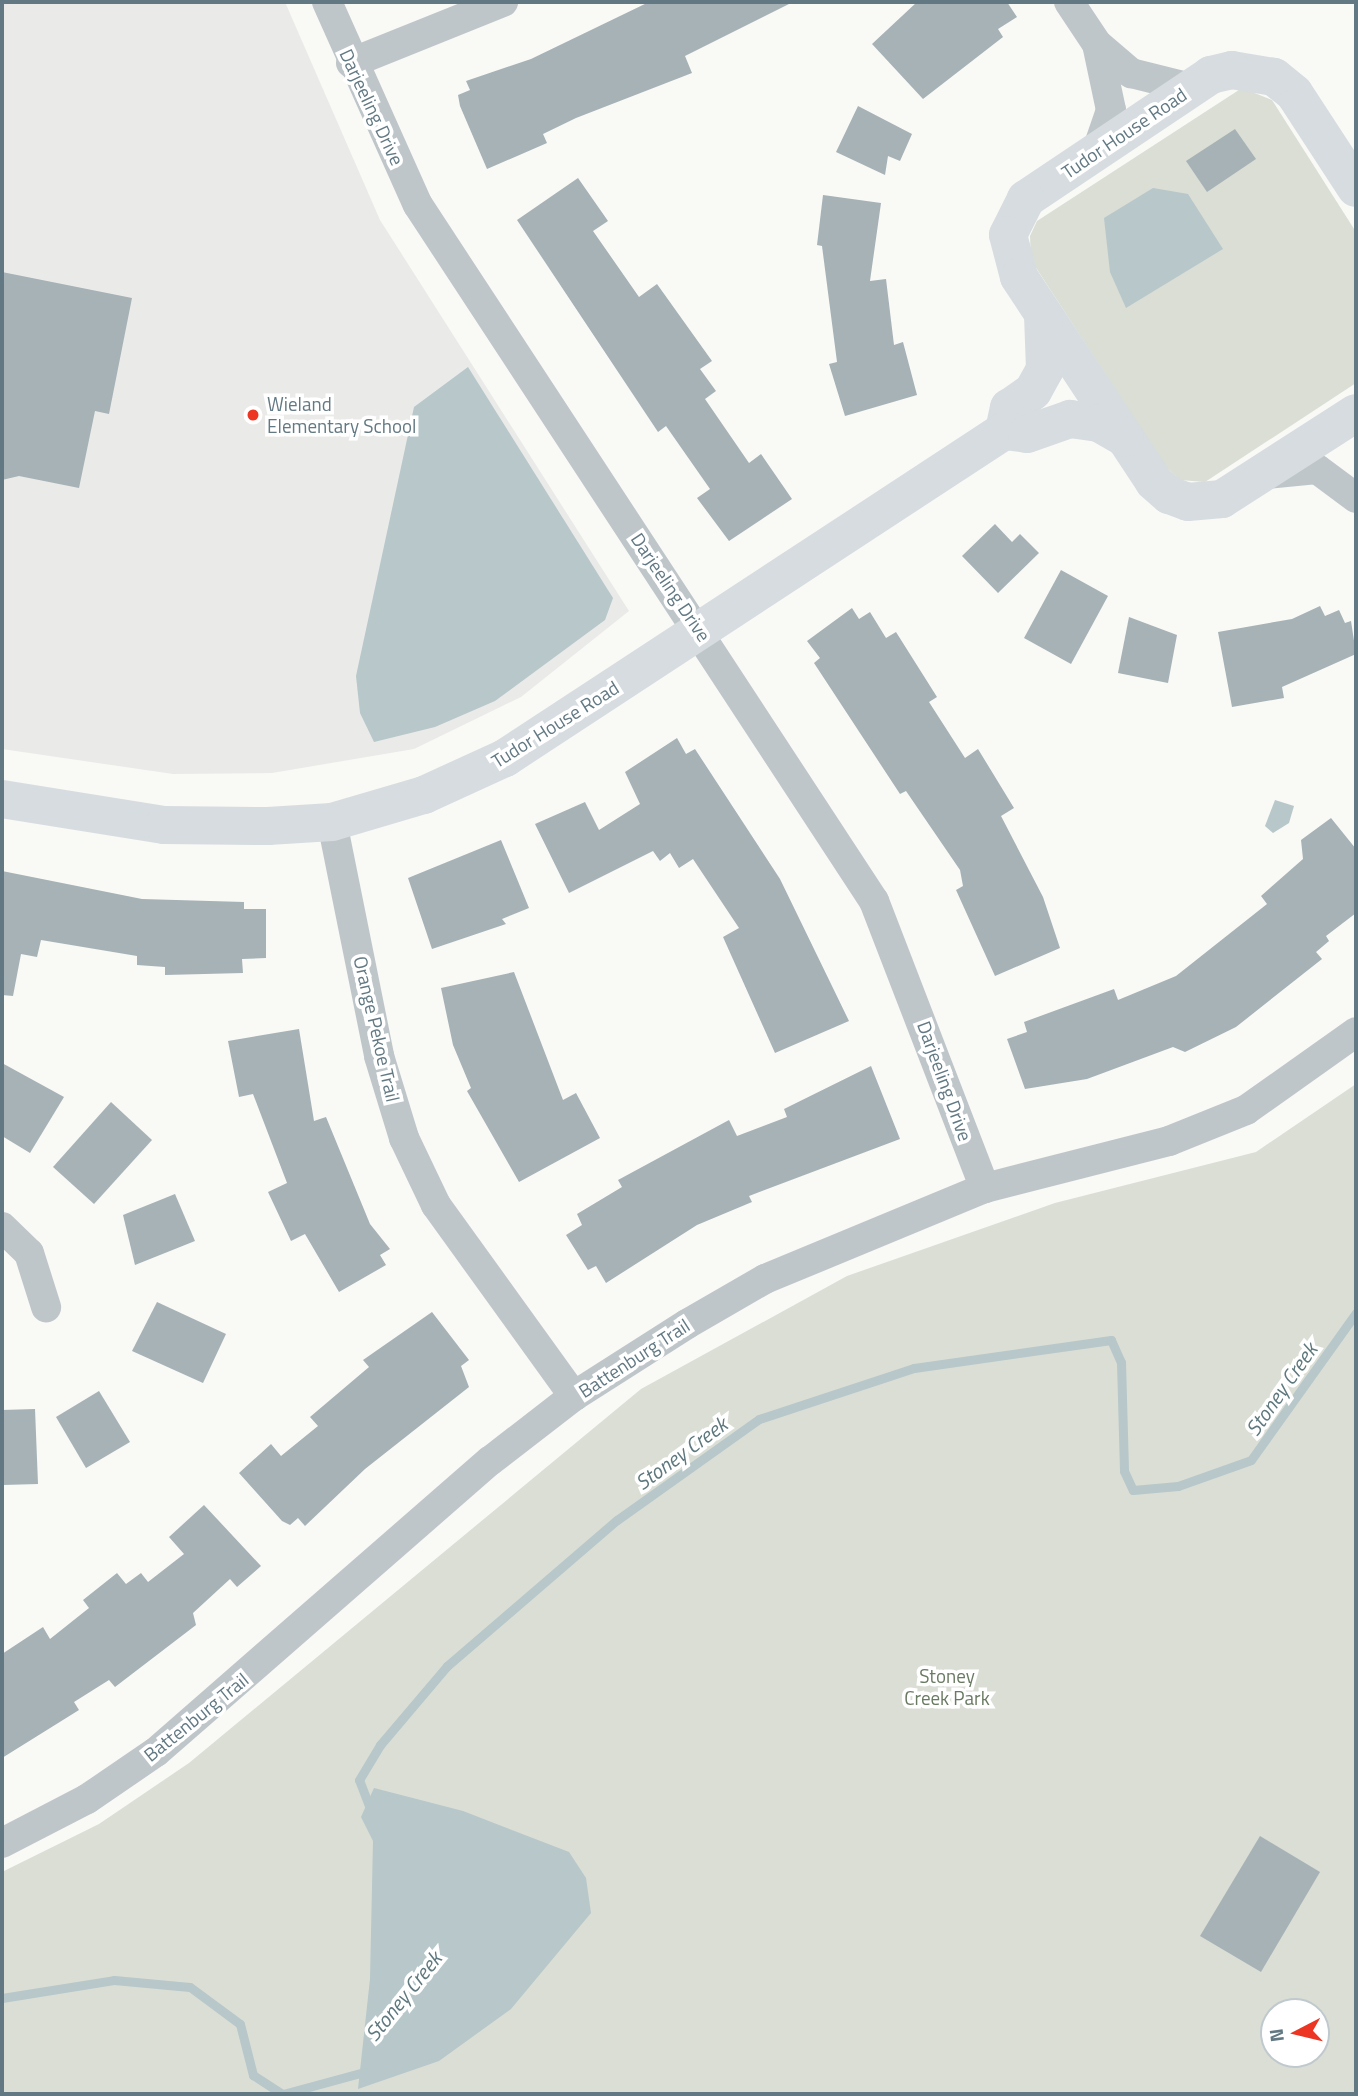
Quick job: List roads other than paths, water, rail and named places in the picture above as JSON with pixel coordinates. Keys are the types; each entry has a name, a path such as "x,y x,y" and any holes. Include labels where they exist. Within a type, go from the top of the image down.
{"street":[{"name":"Darjeeling Drive","path":"327,2 351,63 418,205 701,631 874,901 985,1188"},
{"path":"351,63 503,2"},
{"path":"1069,2 1097,44 1146,82 1191,88"},
{"path":"1097,44 1111,110 1097,151"},
{"name":"Tudor House Road","path":"1356,188 1320,133 1274,77 1232,70 1191,88 1026,199 1009,235 1019,277 1154,482 1188,502 1222,499 1356,414"},
{"name":"Tudor House Road","path":"1320,133 1356,154"},
{"path":"1004,431 1009,408 1033,391 1045,369 1042,311"},
{"name":"Tudor House Road","path":"2,799 164,825 332,822 424,795 505,758 1004,431 1027,434 1070,419 1099,423 1125,438"},
{"path":"1259,475 1317,469 1356,498"},
{"name":"Orange Pekoe Trail","path":"332,822 379,1056 404,1138 436,1205 574,1396"},
{"name":"Battenburg Trail","path":"2,1843 87,1799 156,1752 490,1461 574,1396 765,1279 985,1188 1169,1141 1246,1110 1356,1032"},
{"path":"2,1227 29,1253 46,1307"}],"water":[{"path":"1153,188 1188,194 1223,249 1126,308 1110,272 1104,218"},
{"path":"468,367 613,598 605,620 495,701 435,727 374,742 360,713 356,676 414,407"},
{"path":"1275,800 1294,806 1289,823 1273,833 1265,826"},
{"path":"374,1788 463,1811 569,1852 586,1878 591,1913 511,2009 439,2061 358,2089 370,1979 373,1841 361,1817"}],"waterway":[{"name":"Stoney Creek","path":"371,1811 359,1780 380,1745 447,1666 617,1520 759,1419 914,1368 1111,1340 1121,1362 1124,1471 1133,1490 1178,1486 1251,1460 1356,1313"},
{"name":"Stoney Creek","path":"2,1998 114,1980 190,1987 240,2024 253,2075 282,2094"},
{"name":"Stoney Creek","path":"283,2094 364,2072"}],"place":[{"name":"Wieland Elementary School","path":"253,415"}],"park label":[{"name":"Stoney Creek Park","path":"947,1687"}]}
